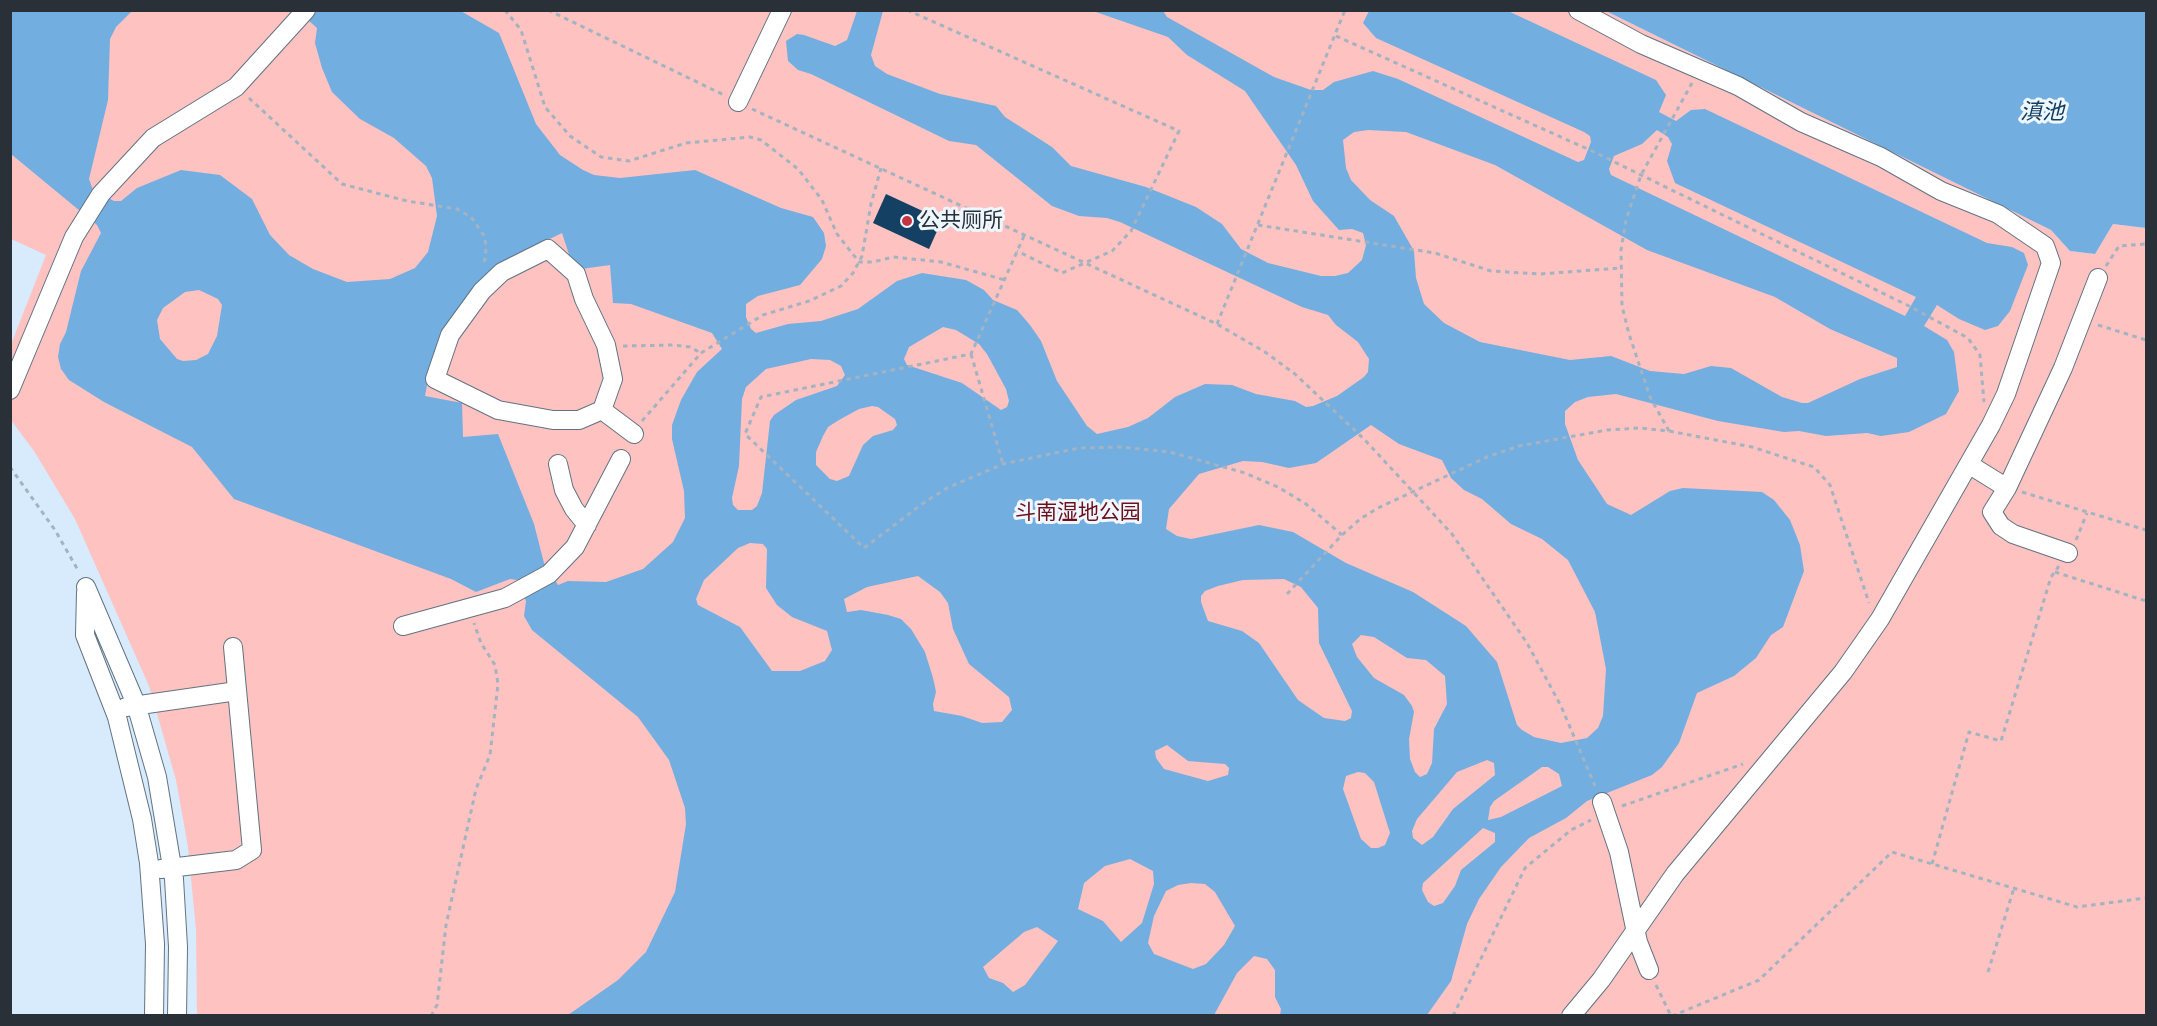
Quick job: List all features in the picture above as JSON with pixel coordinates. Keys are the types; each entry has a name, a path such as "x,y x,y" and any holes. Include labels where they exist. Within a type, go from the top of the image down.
{"street":[{"path":"10,390 74,237 101,194 153,138 236,87 306,10"},
{"path":"738,102 782,10"},
{"path":"1571,1016 1637,936 1676,874 1843,672 1880,619 1970,465 2006,394 2051,263 2046,246 1998,214 1941,191 1881,157 1801,122 1738,86 1641,44 1578,10"},
{"path":"548,249 576,274 584,299 606,345 613,380 602,410 579,420 562,420 498,410 435,380 450,335 482,291 502,272 548,249"},
{"path":"2068,553 2013,534 2001,526 1992,512 2003,485 2063,368 2098,278"},
{"path":"602,410 634,434"},
{"path":"404,626 505,598 549,574 575,547 621,459"},
{"path":"558,464 564,489 574,509 586,525"},
{"path":"1970,465 2003,485"},
{"path":"86,587 136,704 157,777 173,868 178,947 177,1016"},
{"path":"86,587 85,635 114,710 140,809 150,870 155,944 154,1016"},
{"path":"150,870 236,860 252,850 233,647"},
{"path":"114,710 136,704 237,691"},
{"path":"1604,807 1618,852 1637,936 1649,970"}],"path":[{"path":"505,10 520,30 545,106 556,122 585,148 601,157 629,161 686,143 750,137 761,140 798,169 822,200 837,234 859,262"},
{"path":"548,10 738,102 1217,324 1265,352 1315,393 1364,439 1452,534 1527,643 1576,737 1604,807"},
{"path":"907,10 1179,131 1131,231 1112,251 1062,273 1017,251"},
{"path":"1217,324 1345,10"},
{"path":"1336,36 1616,162 1936,321 1976,346 1983,367 1983,398 1991,425"},
{"path":"1669,431 1638,363 1622,306 1621,250 1626,220 1641,175 1700,69"},
{"path":"236,87 342,184 407,201 457,209 471,217 482,230 487,244 483,267"},
{"path":"634,434 652,408 701,353 755,320 840,286 853,273 859,262 881,168"},
{"path":"1258,225 1435,253 1491,271 1540,274 1620,268"},
{"path":"1003,464 971,354 1024,236"},
{"path":"2098,278 2120,246 2146,244"},
{"path":"859,262 873,262 893,256 941,262 1005,280"},
{"path":"2097,324 2146,340"},
{"path":"606,345 651,347 674,345 690,347 701,353"},
{"path":"971,354 761,397 745,434 864,548 889,527 947,488 1003,464 1079,448 1121,447 1170,452 1211,462 1278,487 1306,504 1342,535"},
{"path":"1287,594 1329,548 1360,519 1414,491 1519,446 1580,435 1639,428 1669,431 1752,447 1814,467 1824,475 1830,485 1863,587 1874,613 1880,619"},
{"path":"10,467 55,530 86,587"},
{"path":"2003,485 2146,530"},
{"path":"2055,572 2146,601"},
{"path":"1932,864 1969,732 2001,741 2051,578"},
{"path":"431,1016 437,1005 446,925 476,789 490,755 498,684 495,664 481,643 470,609"},
{"path":"1453,1016 1525,868 1571,830 1604,807 1776,754"},
{"path":"1649,970 1671,1016 1759,980 1892,852 2078,907 2146,898"},
{"path":"1988,972 2014,888"},
{"path":"1239,1016 1249,1016"}],"green space":[{"name":"斗南湿地公园","path":"11,11 1606,11 2051,230 2070,251 2095,254 2113,224 2146,228 2146,1015 197,1015 196,930 188,847 176,780 149,686 75,519 34,451 11,420 10,347 46,255 11,239"}],"water":[{"path":"459,10 499,33 536,124 560,155 583,170 594,175 620,178 695,170 781,208 813,217 824,233 826,246 822,259 800,285 758,296 746,304 746,317 751,329 756,333 788,324 821,321 858,309 897,281 922,273 966,280 984,290 993,300 1017,310 1030,325 1041,341 1057,381 1087,426 1097,434 1128,427 1148,418 1175,397 1205,384 1232,385 1256,394 1295,401 1306,407 1313,406 1337,396 1364,377 1368,372 1369,359 1358,342 1336,325 1328,315 1302,307 1120,222 1107,218 1079,216 1052,206 976,145 949,141 811,74 798,70 788,61 786,41 797,34 835,46 847,40 857,11 883,11 871,55 875,66 887,74 940,94 996,106 1005,117 1052,147 1071,166 1146,187 1196,207 1222,224 1241,249 1268,263 1321,276 1335,276 1348,273 1362,260 1366,245 1363,233 1352,229 1339,230 1313,201 1296,165 1245,91 1187,55 1168,37 1093,11 1163,11 1167,17 1274,77 1311,90 1323,90 1334,82 1373,71 1398,79 1578,162 1584,160 1591,142 1590,136 1584,132 1376,38 1363,23 1369,11 1508,11 1656,80 1666,95 1659,112 1676,121 1691,110 1705,109 1987,243 2012,247 2024,253 2028,265 2010,311 1998,326 1985,330 1959,319 1937,305 1924,326 1947,340 1954,352 1959,391 1946,414 1909,432 1881,436 1867,433 1826,436 1799,431 1784,432 1718,421 1616,394 1588,397 1575,402 1565,411 1565,424 1578,460 1607,504 1631,515 1670,491 1683,488 1762,492 1774,500 1790,520 1800,545 1804,571 1783,627 1771,635 1756,658 1734,676 1697,693 1679,743 1662,767 1652,775 1587,801 1566,818 1529,838 1501,867 1479,899 1467,924 1451,981 1427,1015 1280,1015 1281,1009 1275,997 1275,970 1267,959 1254,956 1237,973 1214,1015 568,1015 618,980 646,952 675,892 686,824 685,808 669,760 638,717 532,630 524,616 526,601 517,580 510,579 476,592 451,579 234,499 192,447 104,402 69,380 61,369 58,357 60,344 66,332 81,271 101,233 97,225 11,154 10,11 132,11 116,27 110,39 108,100 89,179 93,190 114,201 121,201 137,188 181,170 220,175 252,199 270,235 289,255 313,269 347,282 390,279 415,268 428,252 437,216 432,178 426,166 394,138 360,119 332,92 315,43 317,28 298,11","holes":["1368,130 1406,132 1495,165 1647,250 1775,297 1830,329 1897,358 1897,367 1860,379 1808,403 1802,403 1782,397 1731,368 1711,366 1684,374 1650,371 1611,356 1570,360 1480,342 1444,323 1424,304 1416,278 1414,251 1394,216 1370,200 1351,180 1346,168 1343,140 1354,132","1657,130 1668,137 1672,144 1667,161 1675,183 1916,297 1905,316 1611,175 1609,169 1614,156 1642,144","562,233 574,270 610,265 613,303 631,304 712,333 722,349 697,372 681,400 672,425 672,439 684,491 685,518 673,542 643,569 606,582 568,581 558,585 544,563 534,524 498,434 463,437 462,403 425,396 429,375 454,315 467,297 510,258","199,290 218,299 222,305 217,336 208,354 196,360 177,359 160,339 157,320 163,308 185,292","943,327 956,330 979,344 987,354 1006,389 1009,401 1007,407 1001,410 962,383 907,365 904,359 909,347","811,359 830,360 841,366 845,375 837,386 796,400 774,415 770,421 762,493 757,506 752,510 738,510 733,505 732,498 739,466 742,399 746,387 766,369","872,406 878,407 895,419 897,425 893,430 873,436 863,445 849,476 837,481 830,479 816,465 816,452 828,427 839,420 859,409","1371,425 1399,444 1442,460 1451,478 1464,490 1482,499 1511,524 1542,539 1568,560 1595,612 1606,669 1603,716 1598,728 1587,738 1561,743 1534,737 1522,730 1517,725 1497,662 1466,626 1413,592 1346,563 1293,532 1259,525 1191,539 1177,536 1166,529 1169,509 1199,474 1243,461 1262,462 1289,468 1316,463","750,543 763,544 767,549 766,588 777,605 792,617 827,631 832,650 825,661 800,671 772,671 740,627 698,605 696,599 704,580 738,548","918,576 940,592 948,603 953,629 969,664 1009,697 1012,710 1002,722 982,723 962,716 934,711 936,692 933,678 925,652 911,629 901,619 888,615 861,610 847,612 844,599 867,587","1284,579 1301,587 1318,608 1319,643 1352,711 1351,718 1345,721 1324,718 1298,700 1259,643 1242,631 1208,621 1201,596 1205,591 1218,586 1243,580","1361,635 1374,637 1407,658 1426,660 1445,676 1447,704 1434,729 1432,763 1427,774 1420,777 1415,772 1410,759 1409,739 1414,712 1404,695 1374,678 1357,657 1352,644","1167,745 1188,761 1225,764 1229,768 1228,775 1208,781 1164,769 1156,758 1155,751","1487,760 1494,763 1495,775 1453,809 1433,837 1422,845 1413,838 1412,831 1417,819 1457,772","1542,767 1548,767 1559,774 1562,786 1501,817 1488,820 1490,807 1494,801","1358,772 1365,773 1374,782 1390,833 1385,845 1371,848 1361,839 1343,789 1346,776","1483,828 1495,833 1495,842 1461,870 1455,886 1443,903 1434,906 1428,902 1422,890 1423,883","1130,859 1153,871 1154,884 1142,923 1121,942 1103,921 1078,909 1084,883 1105,866","1205,884 1215,892 1235,926 1224,945 1206,964 1193,969 1154,954 1148,943 1154,916 1166,891 1178,885","1037,927 1058,941 1025,985 1013,992 1003,983 989,978 983,967 1024,932"]},
{"name":"滇池","path":"1606,11 2146,11 2146,228 2113,224 2095,254 2070,251 2051,230"}],"building":[{"name":"公共厕所","path":"886,194 942,220 929,249 873,223"}],"place":[{"name":"公共厕所","path":"907,221"}]}
